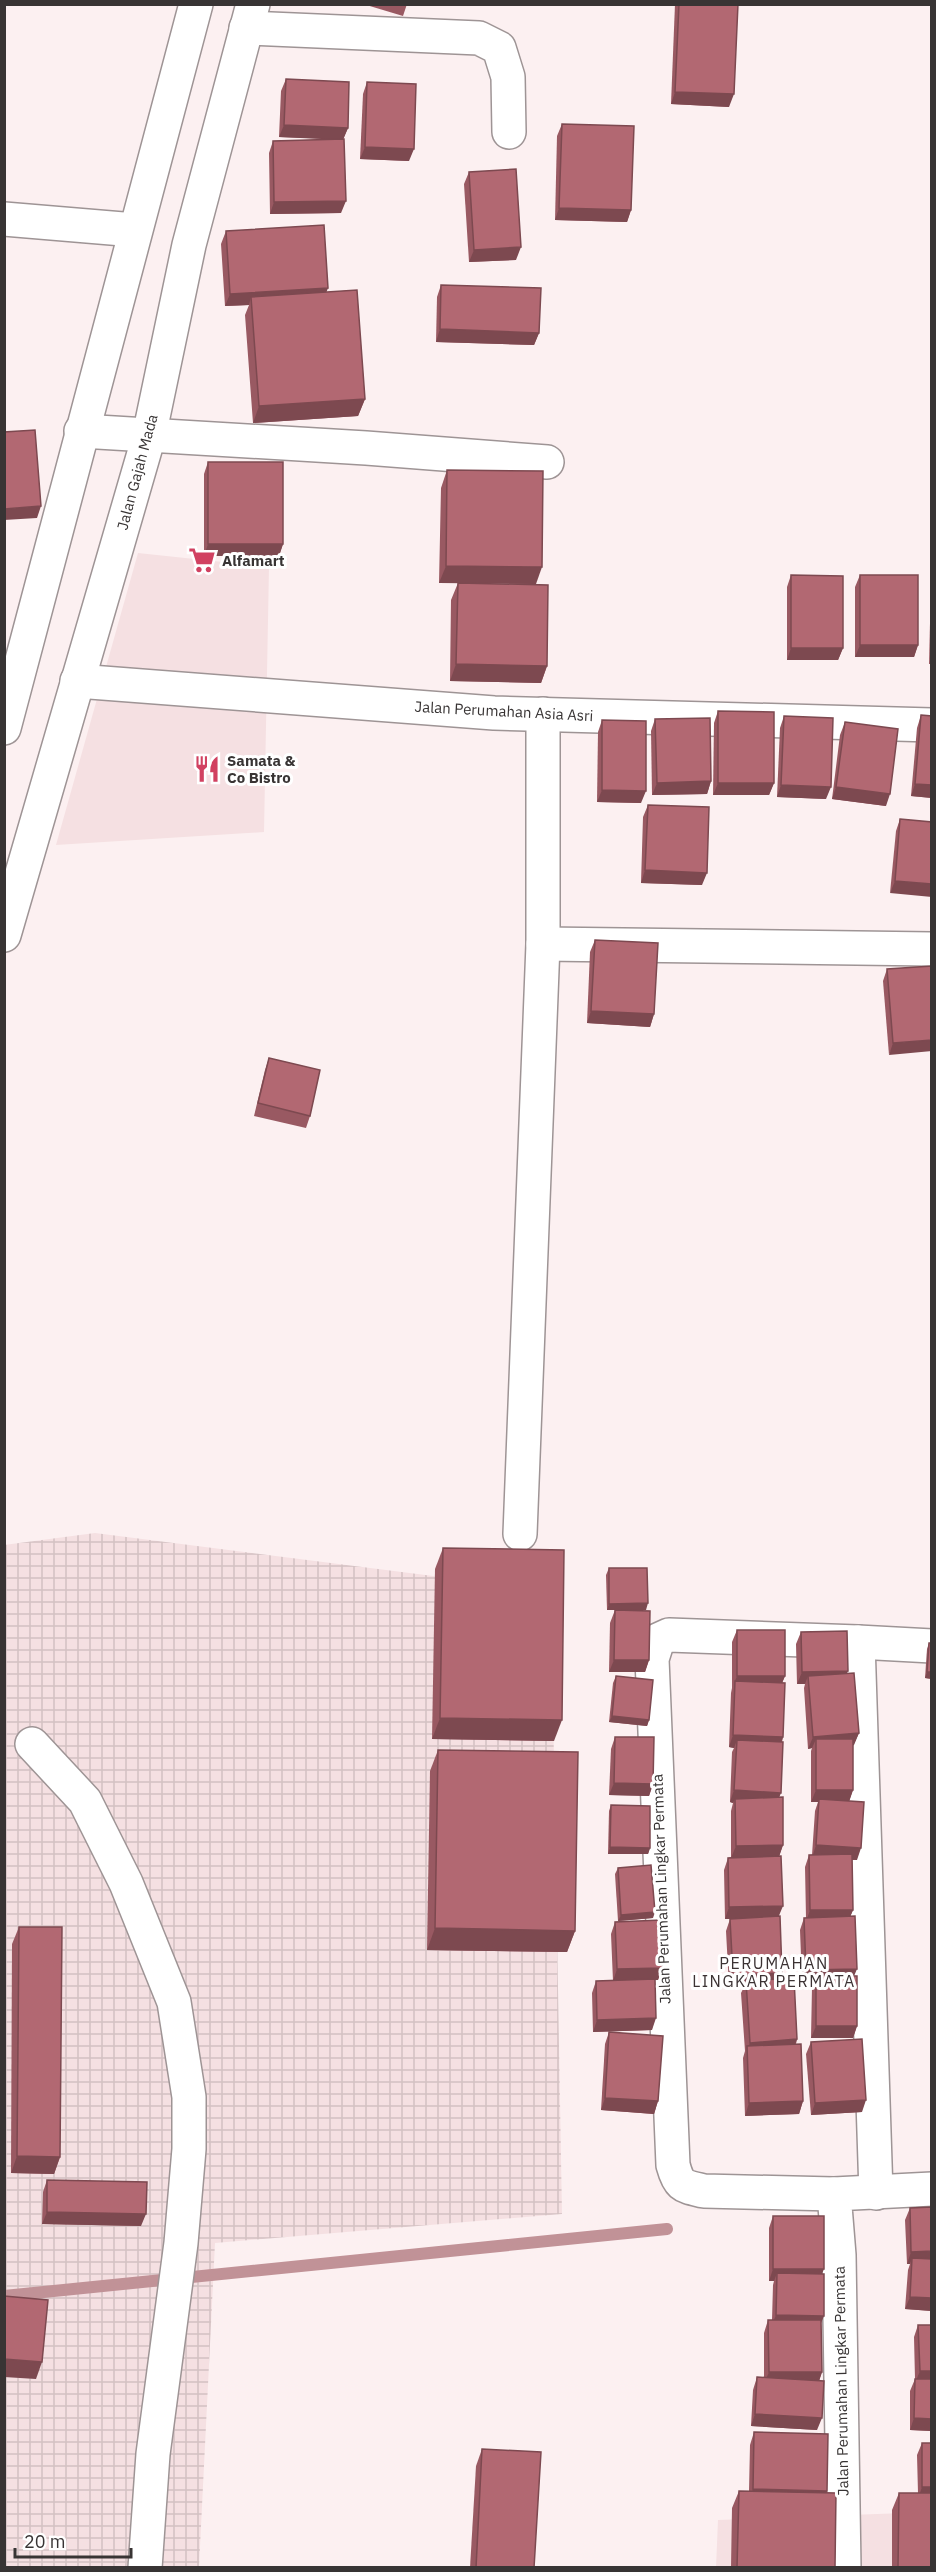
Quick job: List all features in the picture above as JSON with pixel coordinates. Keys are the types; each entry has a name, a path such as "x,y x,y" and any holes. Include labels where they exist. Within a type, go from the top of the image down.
{"street":[{"path":"4,728 56,537 81,430 196,4"},
{"path":"249,16 480,38 499,48 508,77 509,132"},
{"name":"Jalan Gajah Mada","path":"4,935 149,436 189,245 249,16"},
{"path":"4,219 135,230"},
{"path":"81,430 355,447 547,462"},
{"name":"Jalan Perumahan Asia Asri","path":"77,681 494,713 932,725"},
{"path":"520,1534 543,944 543,714"},
{"path":"543,944 932,949"},
{"name":"Jalan Perumahan Lingkar Permata","path":"932,1646 669,1635 658,1641 652,1659 671,2148 678,2182 685,2187 704,2191 834,2194 932,2189"},
{"path":"858,1642 876,2193"},
{"path":"32,1744 85,1801 126,1883 174,2002 189,2097 189,2150 181,2243 153,2454 145,2568"},
{"name":"Jalan Perumahan Lingkar Permata","path":"834,2194 839,2255 844,2568"}],"shaded area":[{"path":"138,553 269,567 264,832 56,845"},
{"path":"95,1533 551,1591 562,2214 215,2243 199,2567 5,2567 4,1545"},
{"path":"931,2512 931,2567 716,2568 718,2520"}],"building":[{"path":"679,4 738,4 734,94 675,92"},
{"path":"286,79 349,82 348,128 284,125"},
{"path":"367,82 416,84 414,149 365,147"},
{"path":"562,124 634,126 631,210 559,208"},
{"path":"344,139 346,201 274,202 273,141"},
{"path":"516,169 521,247 474,250 469,172"},
{"path":"324,225 328,288 230,294 226,231"},
{"path":"441,285 541,288 539,333 440,329"},
{"path":"357,290 365,399 259,406 251,297"},
{"path":"35,430 41,506 4,509 4,432"},
{"path":"208,462 283,462 283,544 208,544"},
{"path":"447,470 543,471 542,567 446,566"},
{"path":"791,575 843,576 843,648 791,648"},
{"path":"860,575 918,575 918,645 860,645"},
{"path":"458,583 548,585 547,666 456,664"},
{"path":"718,711 774,712 774,783 718,783"},
{"path":"921,715 932,716 932,785 915,784"},
{"path":"784,716 833,718 831,787 781,785"},
{"path":"710,718 711,781 657,783 655,719"},
{"path":"602,720 646,721 646,791 602,790"},
{"path":"845,722 898,729 890,794 836,787"},
{"path":"648,805 709,807 707,873 645,870"},
{"path":"900,819 932,822 932,884 895,881"},
{"path":"595,940 658,943 654,1014 591,1011"},
{"path":"932,966 932,1040 893,1043 887,969"},
{"path":"269,1058 320,1070 310,1116 258,1103"},
{"path":"443,1548 564,1550 562,1720 440,1718"},
{"path":"609,1568 647,1568 648,1603 609,1604"},
{"path":"615,1610 650,1611 649,1660 614,1660"},
{"path":"737,1630 785,1630 785,1676 737,1676"},
{"path":"847,1631 848,1671 802,1672 801,1632"},
{"path":"929,1643 932,1643 932,1672 927,1672"},
{"path":"854,1673 859,1733 813,1737 808,1676"},
{"path":"616,1676 653,1680 649,1720 612,1716"},
{"path":"735,1681 785,1683 783,1737 733,1735"},
{"path":"615,1737 654,1737 653,1784 614,1783"},
{"path":"816,1739 853,1739 853,1790 816,1790"},
{"path":"737,1740 783,1742 781,1793 734,1790"},
{"path":"438,1750 578,1752 575,1931 435,1928"},
{"path":"783,1797 783,1845 736,1846 735,1799"},
{"path":"819,1799 864,1802 861,1848 816,1845"},
{"path":"611,1805 650,1806 650,1848 610,1847"},
{"path":"852,1854 853,1910 810,1910 809,1855"},
{"path":"781,1856 783,1906 729,1907 728,1858"},
{"path":"651,1865 655,1912 621,1915 618,1868"},
{"path":"780,1916 782,1973 733,1975 730,1919"},
{"path":"855,1916 857,1969 806,1970 804,1918"},
{"path":"661,1920 662,1968 617,1969 615,1922"},
{"path":"19,1927 62,1927 60,2157 17,2156"},
{"path":"816,1975 857,1976 857,2026 816,2026"},
{"path":"794,1978 797,2039 750,2043 746,1981"},
{"path":"655,1979 656,2018 597,2020 596,1981"},
{"path":"609,2032 663,2036 658,2101 605,2098"},
{"path":"862,2039 866,2100 815,2103 811,2042"},
{"path":"801,2044 803,2101 749,2103 747,2046"},
{"path":"47,2180 147,2182 146,2214 47,2212"},
{"path":"932,2207 932,2251 911,2252 910,2208"},
{"path":"773,2216 824,2216 824,2269 773,2269"},
{"path":"912,2258 932,2259 932,2298 910,2297"},
{"path":"777,2273 824,2274 824,2316 776,2315"},
{"path":"4,2296 48,2300 42,2362 4,2359"},
{"path":"768,2320 821,2320 822,2372 769,2372"},
{"path":"918,2325 932,2325 932,2371 920,2371"},
{"path":"757,2377 824,2381 822,2418 755,2414"},
{"path":"915,2379 932,2379 932,2419 914,2418"},
{"path":"754,2432 828,2434 827,2491 753,2489"},
{"path":"922,2443 932,2443 932,2487 922,2487"},
{"path":"482,2449 541,2452 534,2568 476,2568"},
{"path":"739,2491 836,2493 835,2568 737,2568"},
{"path":"899,2493 932,2493 932,2568 898,2568"}],"waterway":[{"path":"4,2296 667,2229"}],"place":[{"name":"Alfamart","path":"202,560"},
{"name":"Samata & Co Bistro","path":"207,769"}],"district":[{"name":"PERUMAHAN LINGKAR PERMATA","path":"774,1972"}]}
